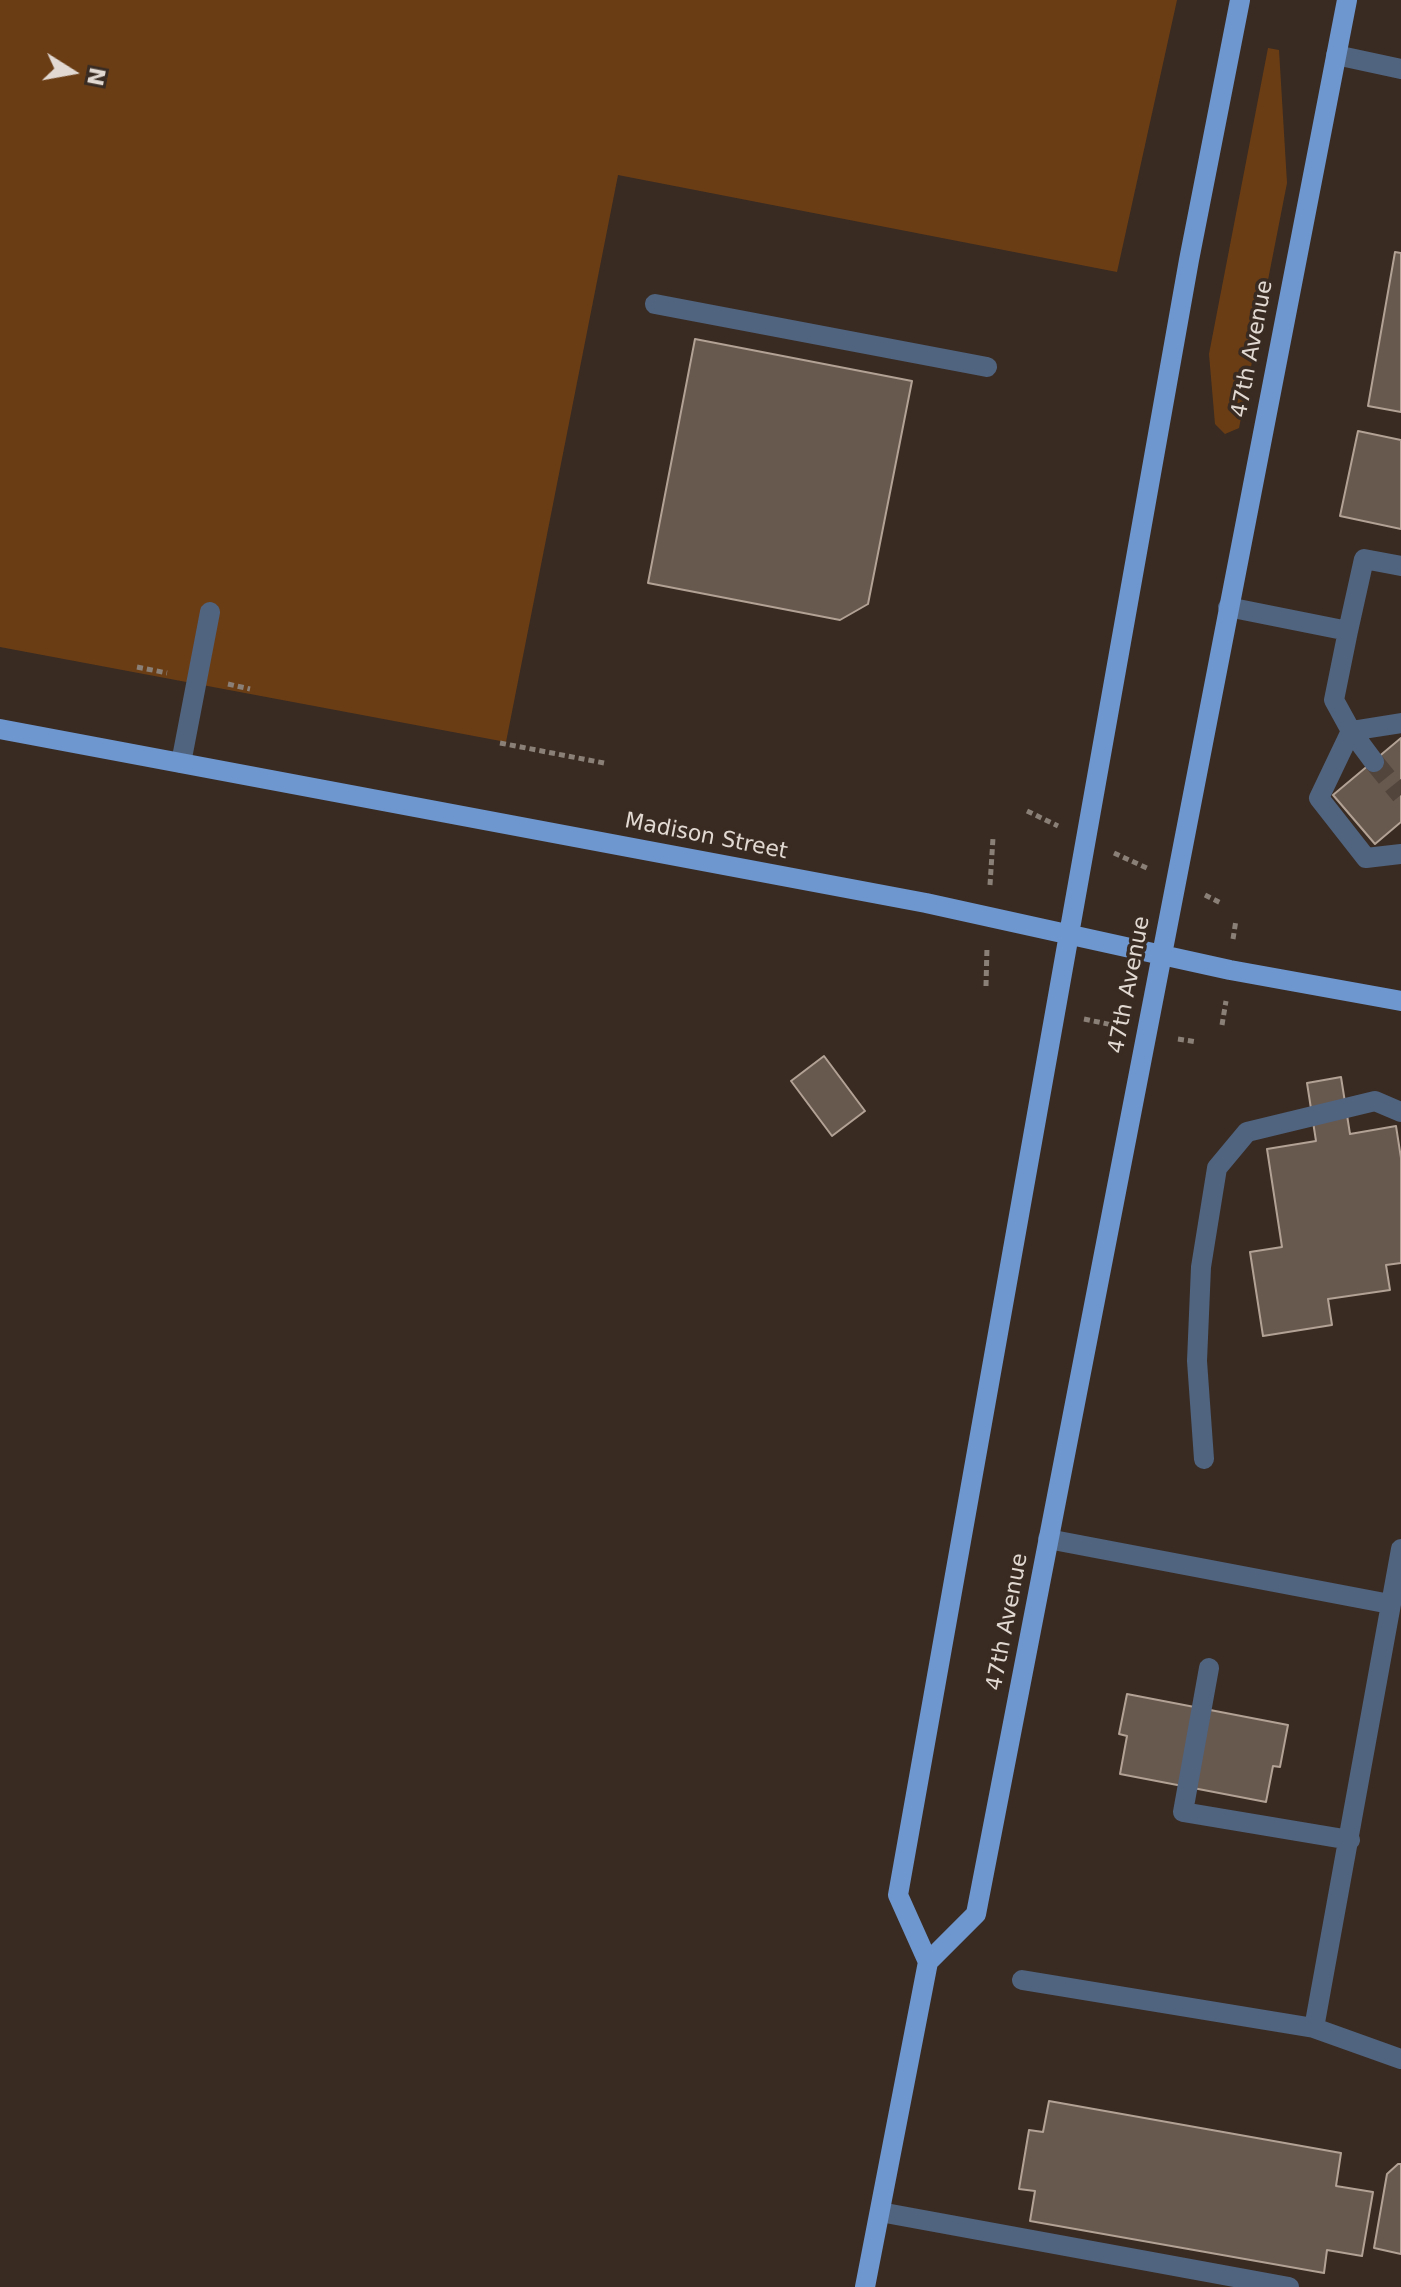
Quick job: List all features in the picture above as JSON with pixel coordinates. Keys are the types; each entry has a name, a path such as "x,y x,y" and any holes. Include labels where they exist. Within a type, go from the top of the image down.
{"main road":[{"path":"865,2287 928,1962 898,1895 1189,260 1240,0"},
{"name":"47th Avenue","path":"928,1962 976,1914 1347,0"},
{"name":"Madison Street","path":"0,729 911,900 1401,1001"}],"lane":[{"path":"1336,55 1401,69"},
{"path":"655,304 987,367"},
{"path":"1374,762 1351,731 1334,700 1364,559 1401,566"},
{"path":"1228,607 1348,631"},
{"path":"181,763 210,612"},
{"path":"1351,731 1401,723"},
{"path":"1351,731 1319,798 1366,858 1401,854"},
{"path":"1204,1459 1197,1361 1201,1267 1217,1168 1247,1132 1375,1101 1401,1112"},
{"path":"1048,1539 1390,1604"},
{"path":"1314,2028 1401,1549"},
{"path":"1209,1668 1183,1812 1350,1840"},
{"path":"1022,1980 1314,2028 1401,2059"},
{"path":"880,2212 1289,2287"}],"path":[{"path":"500,743 604,763"},
{"path":"1027,811 1221,903"},
{"path":"1056,1013 1197,1042"}],"shaded area":[{"path":"0,0 1177,0 1117,272 618,175 506,742 0,647"},
{"path":"1268,48 1279,50 1287,183 1239,428 1225,434 1215,424 1209,354"}],"building":[{"path":"1395,252 1401,253 1401,412 1368,406"},
{"path":"695,339 912,381 868,604 840,620 648,583"},
{"path":"1358,431 1401,440 1401,529 1340,516"},
{"path":"1401,738 1401,822 1375,844 1333,795"},
{"path":"824,1056 865,1111 832,1136 791,1081"},
{"path":"1341,1077 1350,1134 1396,1126 1401,1158 1401,1263 1386,1265 1390,1290 1328,1299 1332,1325 1263,1336 1250,1252 1282,1247 1267,1149 1316,1141 1307,1083"},
{"path":"1127,1694 1288,1725 1280,1767 1273,1766 1266,1802 1120,1774 1127,1736 1119,1734"},
{"path":"1049,2101 1341,2153 1336,2186 1373,2192 1362,2256 1327,2250 1324,2273 1030,2221 1035,2191 1019,2189 1029,2130 1043,2132"},
{"path":"1401,2164 1401,2254 1374,2248 1387,2174"}],"tunnel":[{"path":"1374,762 1401,795"}]}
